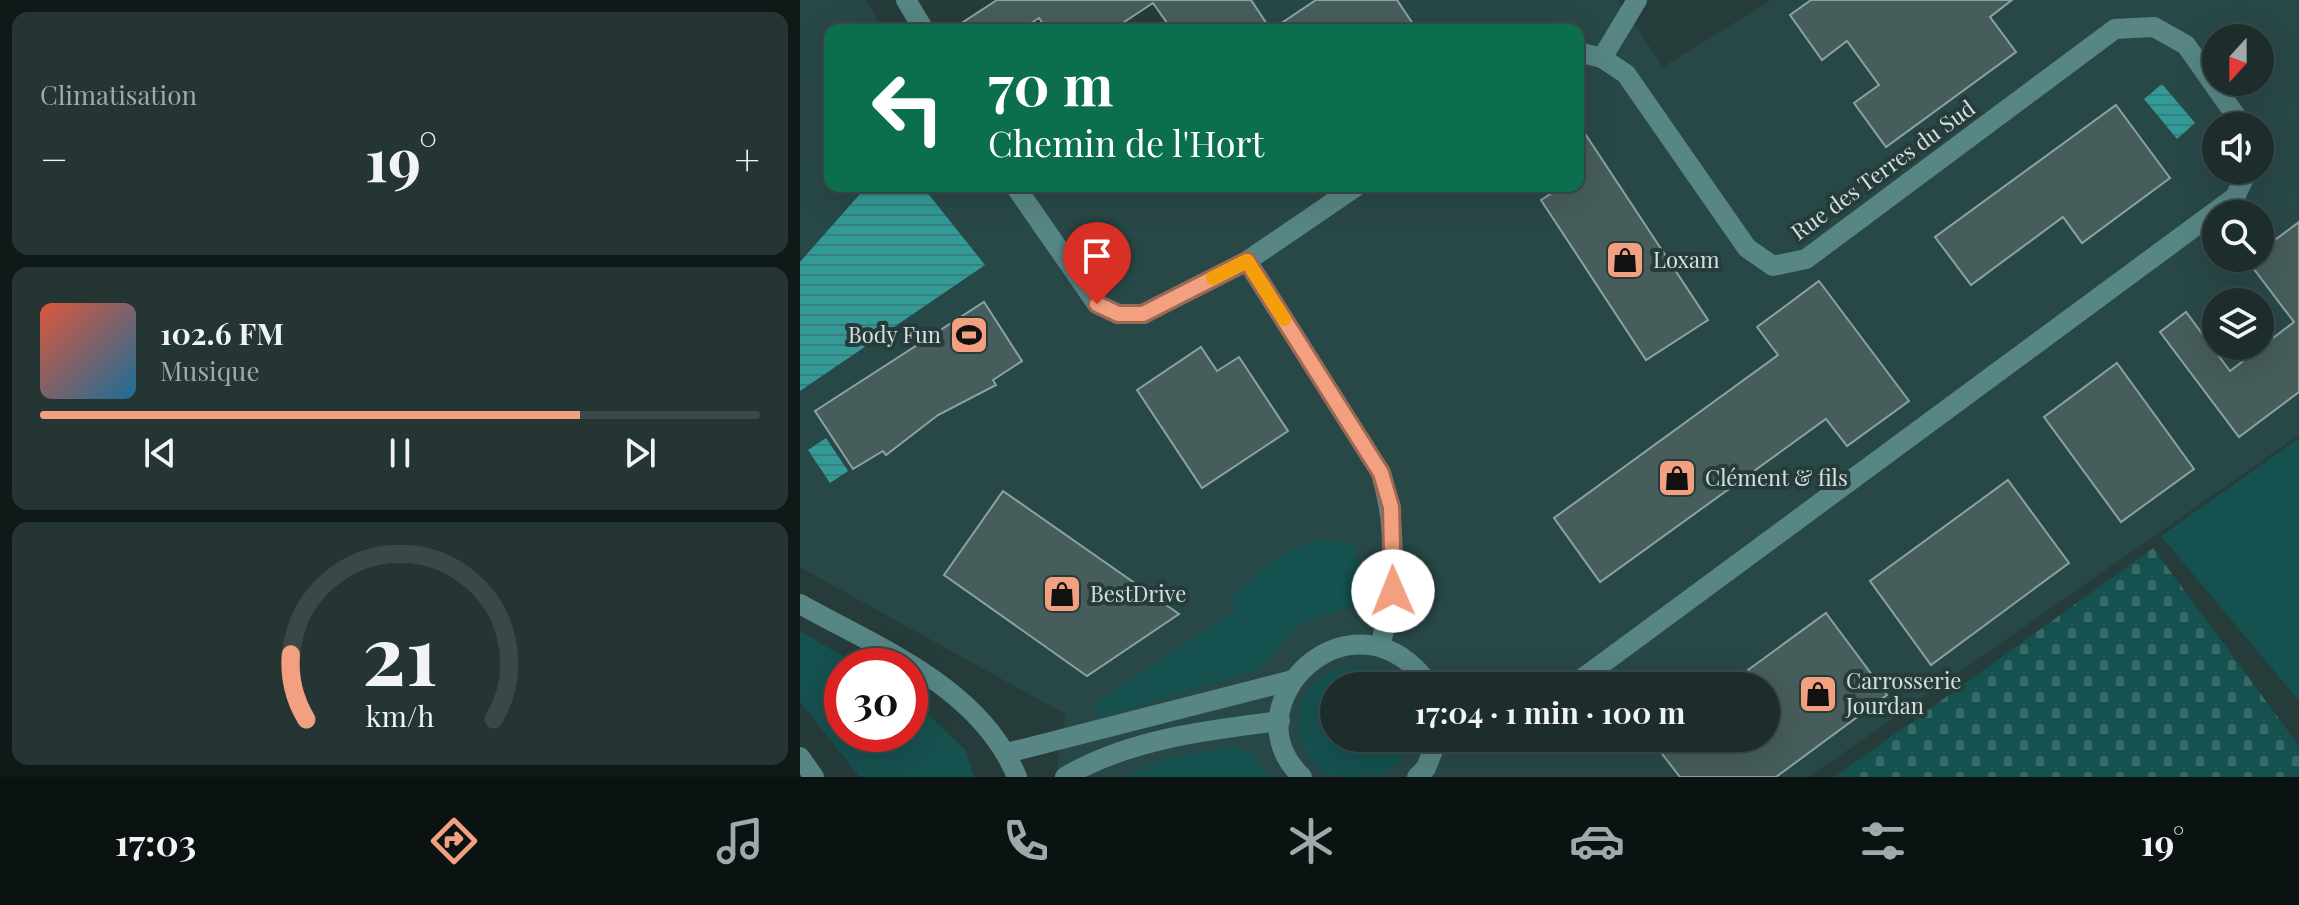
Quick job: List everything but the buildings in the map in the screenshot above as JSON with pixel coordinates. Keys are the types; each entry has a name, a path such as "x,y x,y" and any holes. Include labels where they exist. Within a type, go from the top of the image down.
{"street":[{"path":"906,0 920,24"},
{"path":"1602,58 1637,0"},
{"name":"Rue des Terres du Sud","path":"1584,54 1602,58 1626,74 1747,248 1773,266 1806,259 2115,29 2154,27 2186,45 2233,112"},
{"path":"1591,672 2235,197 2241,184"},
{"path":"1019,192 1097,304 1118,314 1143,314 1247,261 1348,192"},
{"path":"1247,261 1381,473 1391,507 1393,591 1380,646"},
{"path":"800,604 940,683 981,718 1007,753 1017,777"},
{"path":"1302,777 1284,747 1280,721 1285,695 1293,680 1313,659 1333,648 1356,643 1380,646 1400,654 1420,672"},
{"path":"1007,753 1293,680"},
{"path":"1065,777 1109,756 1179,738 1280,721"},
{"path":"1417,777 1426,768 1432,752"},
{"path":"800,757 814,777"}],"shaded area":[{"path":"800,0 865,0 880,24 824,24 824,192 1584,192 1584,24 1182,24 1219,0 1618,0 1663,67 1771,0 2299,0 2299,435 1809,777 1056,777 1065,714 800,567"},
{"path":"2162,84 2195,123 2177,139 2144,99"},
{"path":"862,192 927,192 985,265 800,391 800,262"},
{"path":"826,438 848,471 830,483 808,450"}],"green space":[{"path":"2299,438 2299,701 2161,536"},
{"path":"1324,539 1354,545 1369,590 1352,606 1301,624 1257,670 1098,718 1093,705 1238,609 1230,596 1286,551"},
{"path":"2153,548 2299,746 2299,777 1835,777"},
{"path":"800,631 829,648 824,648 824,732 800,702"},
{"path":"1348,666 1378,672 1331,672"},
{"path":"1320,678 1320,752 1405,752 1400,760 1387,771 1372,776 1332,776 1320,769 1304,747 1299,720 1301,706"},
{"path":"928,714 966,751 974,777 860,777 840,752 928,752"},
{"path":"1233,746 1255,755 1269,777 1125,777 1160,761"}],"slow traffic":[{"path":"1213,278 1247,261 1284,319"}],"place":[{"name":"Loxam","path":"1625,260"},
{"name":"Body Fun","path":"969,335"},
{"name":"Clément & fils","path":"1677,478"},
{"name":"BestDrive","path":"1062,594"},
{"name":"Carrosserie Jourdan","path":"1818,694"}],"route":[{"path":"1097,304 1118,314 1143,314 1247,261 1381,473 1391,507 1393,591"}]}
